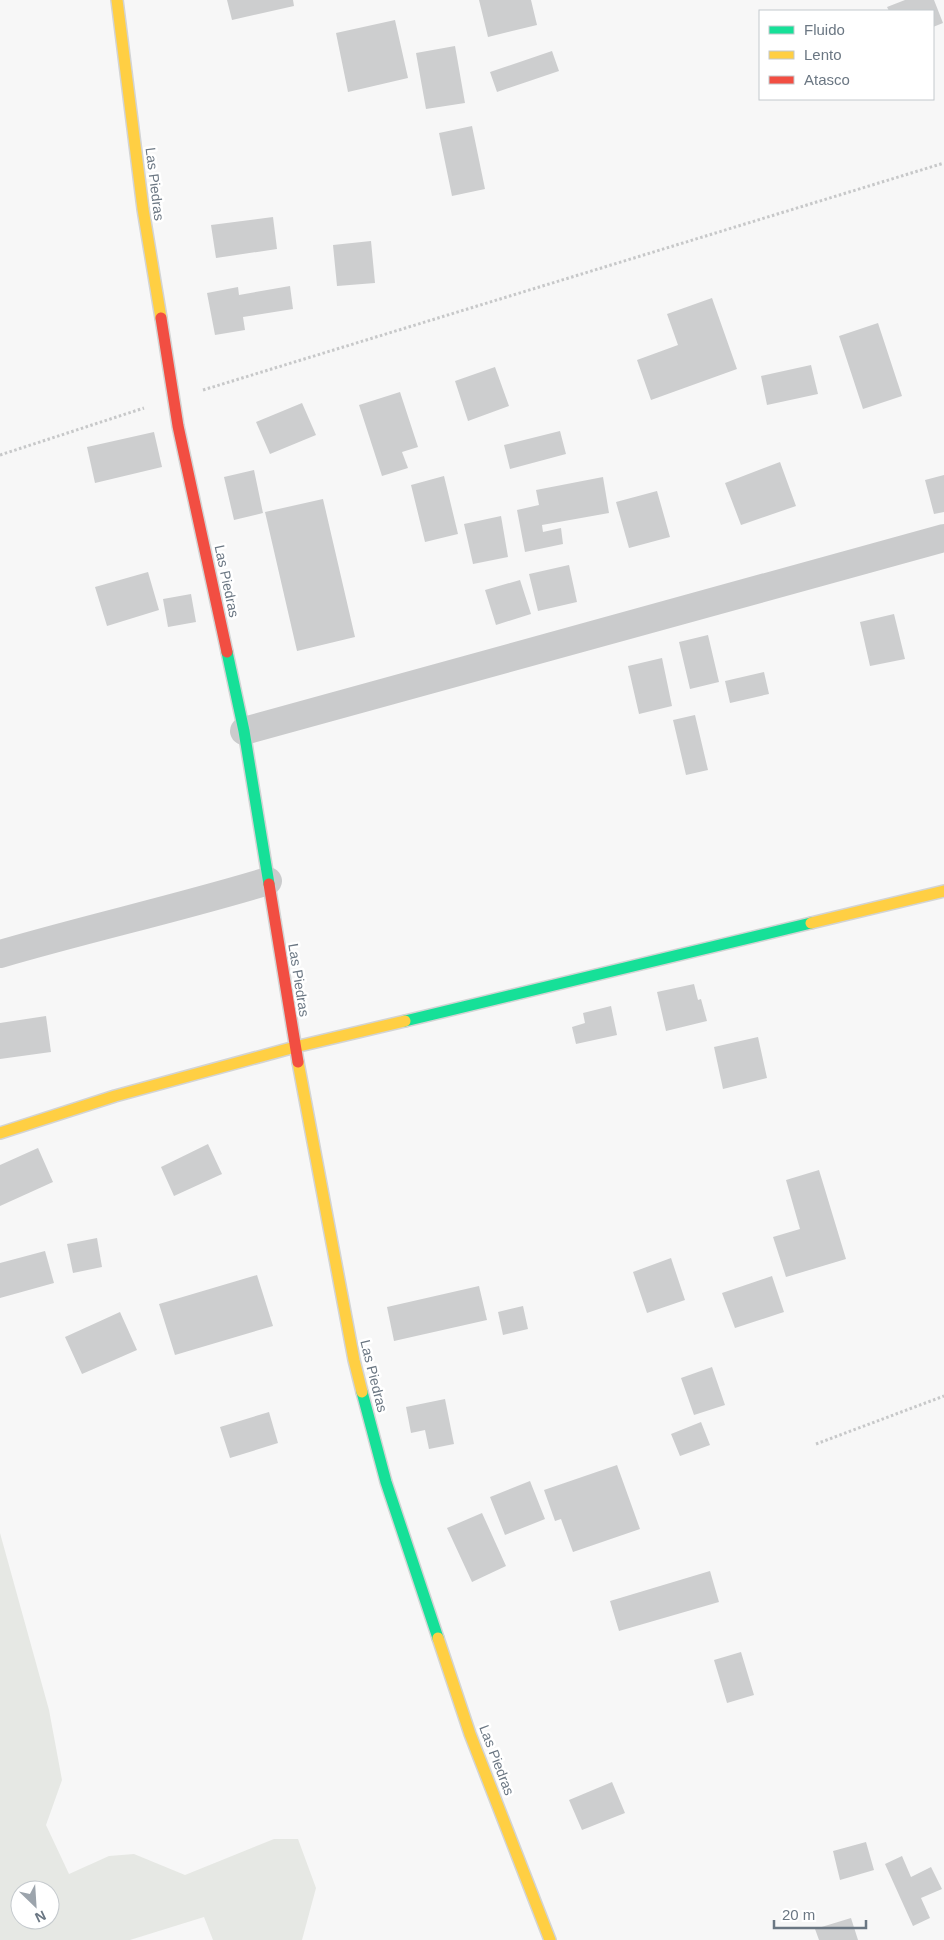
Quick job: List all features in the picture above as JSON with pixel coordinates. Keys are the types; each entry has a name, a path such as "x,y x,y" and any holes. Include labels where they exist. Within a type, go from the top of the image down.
{"street":[{"name":"Las Piedras","path":"117,0 143,209 174,398 244,731 295,1047 354,1360 386,1482 470,1734 550,1940"},
{"path":"244,731 944,538"},
{"path":"0,954 268,881"},
{"path":"0,1133 115,1096 295,1047 944,891"}],"path":[{"path":"0,455 174,398 944,163"},
{"path":"816,1444 944,1396"}],"shaded area":[{"path":"0,1533 49,1710 62,1780 46,1825 69,1874 109,1856 134,1854 185,1875 274,1839 298,1839 316,1888 302,1940 213,1940 204,1917 130,1940 0,1940"}],"building":[{"path":"227,0 293,0 294,6 232,20"},
{"path":"479,0 531,0 537,25 488,37"},
{"path":"905,0 934,0 943,23 934,27 934,10 888,10 887,7"},
{"path":"395,20 408,78 348,92 336,33"},
{"path":"455,46 465,103 426,109 416,53"},
{"path":"552,51 559,71 497,92 490,72"},
{"path":"472,126 485,189 452,196 439,133"},
{"path":"273,217 277,249 216,258 211,225"},
{"path":"371,241 375,283 337,286 333,245"},
{"path":"290,286 293,309 243,317 245,330 215,335 207,293 238,287 239,295"},
{"path":"712,298 737,369 651,400 637,360 678,345 667,314"},
{"path":"878,323 902,396 863,409 839,336"},
{"path":"811,365 818,394 767,405 761,376"},
{"path":"495,367 509,406 468,421 455,381"},
{"path":"400,392 418,447 402,452 408,468 382,476 359,405"},
{"path":"302,403 316,435 270,454 256,422"},
{"path":"560,431 566,454 510,469 504,445"},
{"path":"154,432 162,467 95,483 87,447"},
{"path":"780,462 796,506 741,525 725,483"},
{"path":"254,470 263,513 234,520 224,477"},
{"path":"944,475 944,512 934,514 925,480"},
{"path":"444,476 458,534 425,542 411,485"},
{"path":"603,477 609,513 542,525 543,532 561,528 563,544 525,552 517,510 539,505 536,490"},
{"path":"657,491 670,537 629,548 616,502"},
{"path":"323,499 355,637 297,651 265,512"},
{"path":"501,516 508,557 473,564 464,524"},
{"path":"569,565 577,602 538,611 529,574"},
{"path":"148,572 159,610 107,626 95,587"},
{"path":"520,580 531,614 496,625 485,590"},
{"path":"191,594 196,622 168,627 163,599"},
{"path":"894,614 905,659 870,666 860,622"},
{"path":"708,635 719,682 690,689 679,642"},
{"path":"662,658 672,706 639,714 628,666"},
{"path":"764,672 769,694 730,703 725,681"},
{"path":"695,715 708,770 686,775 673,720"},
{"path":"694,984 698,1000 701,999 707,1021 666,1031 657,992"},
{"path":"611,1006 617,1035 576,1044 572,1027 585,1023 583,1013"},
{"path":"46,1016 51,1052 0,1059 0,1023"},
{"path":"758,1037 767,1078 723,1089 714,1047"},
{"path":"208,1144 222,1174 174,1196 161,1167"},
{"path":"38,1148 53,1182 0,1206 0,1165"},
{"path":"819,1170 846,1259 786,1277 773,1237 800,1229 786,1180"},
{"path":"97,1238 102,1267 73,1273 67,1244"},
{"path":"45,1251 54,1283 0,1298 0,1263"},
{"path":"671,1258 685,1300 647,1313 633,1272"},
{"path":"257,1275 273,1326 175,1355 159,1304"},
{"path":"772,1276 784,1312 735,1328 722,1293"},
{"path":"479,1286 487,1320 394,1341 387,1307"},
{"path":"523,1306 528,1329 503,1335 498,1312"},
{"path":"120,1312 137,1350 82,1374 65,1337"},
{"path":"712,1367 725,1405 694,1415 681,1378"},
{"path":"445,1399 454,1444 429,1449 425,1430 411,1433 406,1407"},
{"path":"269,1412 278,1443 230,1458 220,1427"},
{"path":"701,1422 710,1445 680,1456 671,1434"},
{"path":"617,1465 640,1529 573,1552 561,1519 555,1521 544,1490"},
{"path":"530,1481 545,1519 505,1535 490,1497"},
{"path":"482,1513 506,1566 472,1582 447,1528"},
{"path":"710,1571 719,1602 619,1631 610,1601"},
{"path":"741,1652 754,1695 727,1703 714,1660"},
{"path":"612,1782 625,1813 582,1830 569,1800"},
{"path":"866,1842 874,1870 840,1880 833,1851"},
{"path":"902,1856 911,1877 931,1867 942,1889 921,1898 930,1918 913,1926 885,1864"},
{"path":"851,1918 858,1940 819,1940 815,1929"}],"traffic: fast":[{"path":"227,652 244,731 269,884"},
{"path":"405,1021 811,923"},
{"path":"362,1392 386,1482 438,1638"}],"traffic: slow":[{"path":"117,0 143,209 161,318"},
{"path":"811,923 944,891"},
{"path":"0,1133 115,1096 295,1047 405,1021"},
{"path":"298,1062 354,1360 362,1392"},
{"path":"438,1638 470,1734 550,1940"}],"traffic: jam":[{"path":"161,318 178,426 227,652"},
{"path":"269,884 298,1062"}]}
